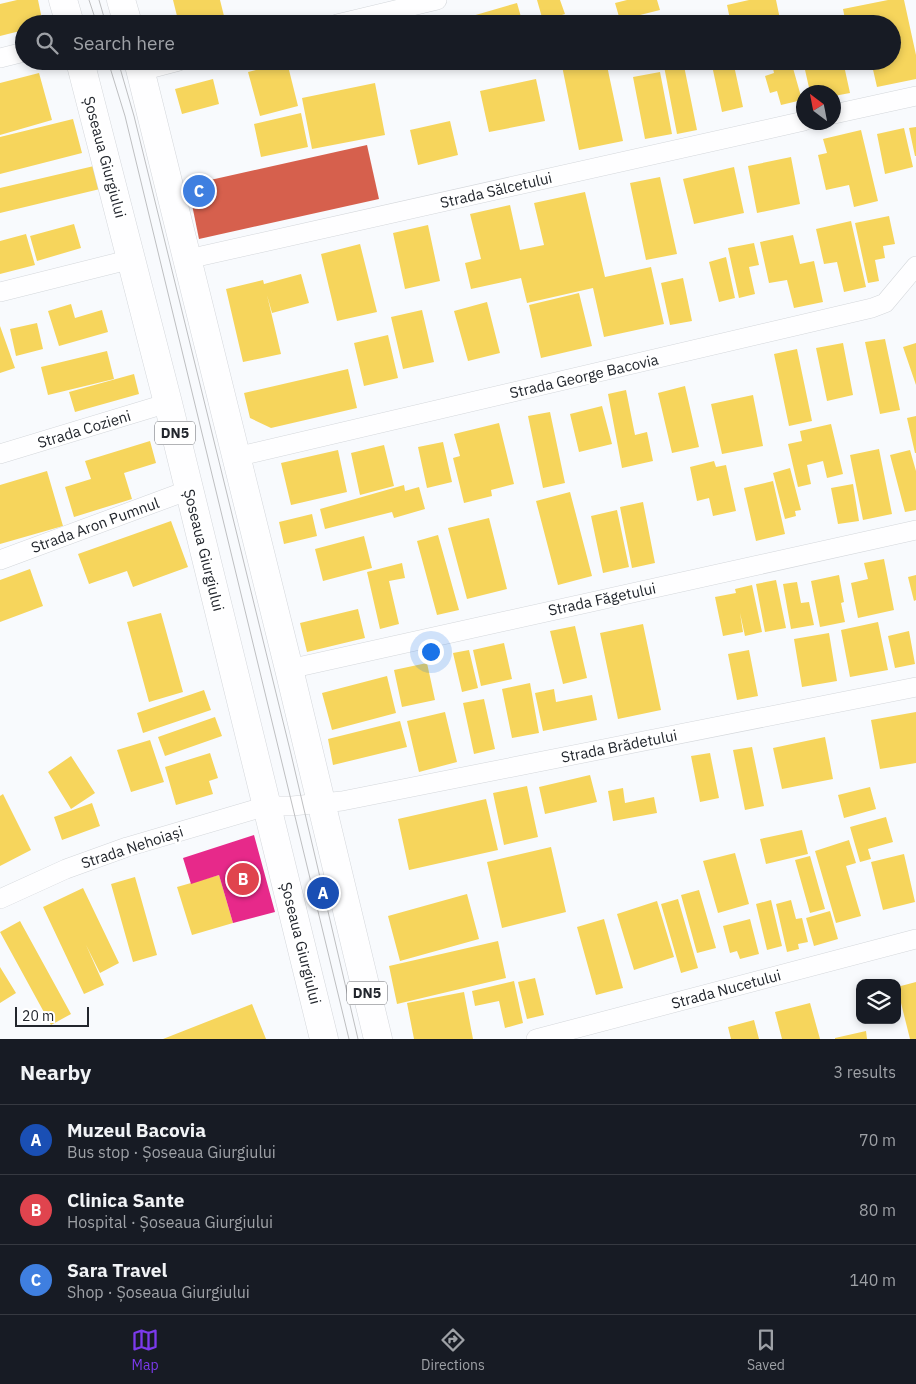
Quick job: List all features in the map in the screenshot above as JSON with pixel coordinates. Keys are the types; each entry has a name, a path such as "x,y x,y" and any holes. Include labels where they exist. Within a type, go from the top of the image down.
{"main road":[{"path":"63,0 67,15"},
{"path":"121,0 125,15"},
{"name":"Șoseaua Giurgiului","path":"82,70 168,403 324,1039"},
{"name":"DN5","path":"140,70 289,669 378,1039"}],"street":[{"path":"374,15 437,0"},
{"path":"0,58 15,54"},
{"path":"841,112 916,96"},
{"name":"Strada Sălcetului","path":"188,259 796,123"},
{"path":"0,292 132,260"},
{"name":"Strada George Bacovia","path":"236,457 872,308 885,304 916,266"},
{"name":"Strada Cozieni","path":"0,454 168,403"},
{"name":"Strada Aron Pumnul","path":"0,560 189,490"},
{"name":"Strada Făgetului","path":"289,669 916,530"},
{"name":"Strada Brădetului","path":"268,806 342,802 916,687"},
{"name":"Strada Nehoiași","path":"0,899 66,869 127,847 268,806"},
{"name":"Strada Nucetului","path":"536,1039 916,938"}],"building: Homes":[{"path":"17,0 38,0 41,15 15,15 15,32 0,36 0,4"},
{"path":"173,0 220,0 224,15 177,15"},
{"path":"537,0 560,0 565,14 541,15"},
{"path":"627,0 657,0 660,10 640,15 619,15 615,3"},
{"path":"749,0 776,0 779,15 729,15 727,5"},
{"path":"888,0 904,0 916,55 916,79 877,87 873,70 901,70 901,15 844,15 843,9"},
{"path":"517,3 520,15 476,15"},
{"path":"256,70 289,70 298,106 260,116 248,72"},
{"path":"563,70 608,70 623,141 579,150"},
{"path":"665,70 685,70 697,130 677,134"},
{"path":"713,70 735,70 743,107 722,112"},
{"path":"773,70 794,70 798,85 796,85 796,101 781,105 777,91 770,93 765,76 774,73"},
{"path":"805,70 845,70 850,93 841,95 841,85 808,85"},
{"path":"660,72 672,134 645,139 633,77"},
{"path":"39,73 52,120 0,135 0,83"},
{"path":"213,79 219,104 182,114 175,89"},
{"path":"536,79 545,121 489,132 480,91"},
{"path":"375,83 385,135 312,149 302,98"},
{"path":"301,113 308,147 261,157 254,124"},
{"path":"73,119 82,153 0,174 0,137"},
{"path":"450,121 458,155 418,165 410,130"},
{"path":"916,127 916,156 915,156 909,128"},
{"path":"904,128 913,167 885,174 877,134"},
{"path":"861,130 878,201 854,207 849,185 826,190 818,155 827,153 823,139"},
{"path":"791,157 800,204 757,213 748,166"},
{"path":"94,166 100,189 0,213 0,188"},
{"path":"734,167 744,213 694,224 683,179"},
{"path":"660,177 677,254 646,260 630,183"},
{"path":"585,192 605,277 651,267 664,324 604,337 593,288 527,303 521,278 471,289 465,263 481,259 470,214 510,205 520,250 544,245 534,203"},
{"path":"889,216 895,244 883,246 885,258 875,260 879,281 868,283 855,223"},
{"path":"851,221 866,287 844,292 837,262 824,264 816,229"},
{"path":"74,224 81,248 37,261 30,236"},
{"path":"428,225 440,281 405,289 393,233"},
{"path":"26,234 35,265 0,274 0,241"},
{"path":"793,235 800,264 814,261 823,302 794,308 787,280 769,283 760,242"},
{"path":"754,243 759,265 749,267 755,294 739,298 728,248"},
{"path":"360,244 377,312 337,321 321,254"},
{"path":"726,257 735,298 719,302 709,262"},
{"path":"301,274 309,303 272,313 267,295 281,354 243,362 226,289 263,280 264,284"},
{"path":"683,278 692,321 670,325 661,283"},
{"path":"579,293 592,346 541,358 529,305"},
{"path":"487,302 500,353 468,361 454,311"},
{"path":"71,304 75,318 102,310 108,332 59,346 48,311"},
{"path":"422,310 434,362 403,369 391,317"},
{"path":"37,323 43,349 16,356 10,329"},
{"path":"0,326 15,368 0,373"},
{"path":"388,335 398,378 364,386 354,343"},
{"path":"885,339 900,410 880,414 865,342"},
{"path":"843,343 853,395 827,401 816,348"},
{"path":"916,343 916,385 903,347"},
{"path":"797,349 812,421 789,426 774,354"},
{"path":"107,351 114,379 48,395 41,367"},
{"path":"348,369 357,408 271,428 250,418 244,393"},
{"path":"134,374 139,394 75,412 69,392"},
{"path":"685,386 699,447 672,453 658,393"},
{"path":"626,390 635,435 647,432 653,461 622,468 608,394"},
{"path":"753,395 763,446 722,454 711,404"},
{"path":"602,406 612,444 579,452 570,414"},
{"path":"550,412 565,483 543,488 528,416"},
{"path":"916,416 916,453 915,453 907,418"},
{"path":"499,423 514,484 491,490 492,496 464,503 453,458 460,456 454,434"},
{"path":"831,424 843,474 827,478 823,461 807,465 811,484 798,487 788,444 802,441 800,431"},
{"path":"150,441 156,463 124,473 132,499 74,517 65,487 91,479 85,461"},
{"path":"443,442 452,482 427,488 418,447"},
{"path":"384,445 394,486 360,495 351,453"},
{"path":"879,449 892,514 863,520 850,455"},
{"path":"338,450 347,492 291,505 281,463"},
{"path":"910,450 916,471 916,510 905,512 890,455"},
{"path":"714,461 716,467 726,465 736,511 713,516 709,498 697,501 690,467"},
{"path":"790,468 801,510 795,511 796,516 785,519 773,473"},
{"path":"47,471 63,526 0,544 0,485"},
{"path":"773,481 785,534 756,541 744,488"},
{"path":"853,484 859,521 838,524 831,488"},
{"path":"404,485 405,491 419,487 425,509 394,518 392,512 325,529 320,509"},
{"path":"570,492 592,576 558,585 536,501"},
{"path":"643,502 655,563 632,568 620,507"},
{"path":"617,510 629,567 603,573 591,516"},
{"path":"312,514 317,536 284,544 279,522"},
{"path":"489,518 507,589 467,599 448,528"},
{"path":"171,521 188,567 133,587 127,571 89,584 78,554"},
{"path":"438,535 459,610 437,615 417,541"},
{"path":"364,536 372,568 323,581 315,549"},
{"path":"884,559 894,610 858,618 851,583 868,579 864,563"},
{"path":"402,563 405,578 389,581 399,624 380,629 367,572"},
{"path":"30,569 43,606 0,622 0,580"},
{"path":"839,575 844,602 841,603 845,622 820,627 811,581"},
{"path":"916,575 916,600 914,601 908,577"},
{"path":"776,580 786,628 765,632 756,584"},
{"path":"797,582 801,603 809,602 814,625 791,629 783,584"},
{"path":"752,585 762,632 745,636 740,613 743,632 723,636 715,597 736,593 735,589"},
{"path":"358,609 365,638 307,652 300,623"},
{"path":"161,613 183,692 149,702 127,622"},
{"path":"878,622 888,670 850,677 841,630"},
{"path":"643,624 661,710 618,719 600,633"},
{"path":"575,626 587,678 563,684 550,631"},
{"path":"909,631 915,664 895,668 888,636"},
{"path":"829,633 837,681 802,687 794,639"},
{"path":"504,643 512,679 481,686 473,650"},
{"path":"469,650 478,688 462,692 453,653"},
{"path":"749,650 758,696 737,700 728,654"},
{"path":"427,663 435,700 402,707 394,670"},
{"path":"387,676 396,713 332,730 322,693"},
{"path":"530,683 539,733 512,738 502,689"},
{"path":"554,689 556,702 592,695 597,720 543,731 535,693"},
{"path":"204,690 211,710 143,733 137,713"},
{"path":"484,699 495,749 474,754 463,703"},
{"path":"445,712 457,762 419,772 407,721"},
{"path":"916,712 916,763 880,769 871,720"},
{"path":"215,717 222,736 165,756 158,737"},
{"path":"400,721 407,747 333,765 328,739"},
{"path":"825,737 833,779 782,789 773,748"},
{"path":"150,740 164,782 131,792 117,750"},
{"path":"752,747 764,806 745,810 733,750"},
{"path":"210,753 218,778 209,781 213,794 176,805 165,767"},
{"path":"710,753 719,798 700,802 691,756"},
{"path":"71,756 95,793 71,809 48,772"},
{"path":"590,775 597,802 545,814 539,787"},
{"path":"527,786 538,837 504,845 493,793"},
{"path":"870,787 876,809 844,818 838,795"},
{"path":"623,788 625,803 654,797 657,813 613,821 608,791"},
{"path":"3,794 31,850 0,866 0,796"},
{"path":"486,799 498,850 409,870 398,819"},
{"path":"92,803 100,826 62,840 54,817"},
{"path":"886,817 893,842 868,849 871,859 860,862 850,827"},
{"path":"802,830 808,854 766,864 760,839"},
{"path":"849,840 856,863 846,866 861,916 836,923 815,851"},
{"path":"551,847 566,912 502,928 487,862"},
{"path":"735,853 749,904 718,913 703,861"},
{"path":"904,854 915,902 883,910 871,862"},
{"path":"810,856 825,909 810,913 795,860"},
{"path":"219,875 233,923 192,935 177,887"},
{"path":"135,877 157,955 133,962 111,884"},
{"path":"83,888 119,963 100,973 86,945 104,985 84,994 43,907"},
{"path":"699,890 716,948 697,953 681,895"},
{"path":"467,894 479,939 400,961 388,916"},
{"path":"678,899 698,968 681,973 661,904"},
{"path":"771,900 782,946 767,950 756,904"},
{"path":"791,900 796,919 802,918 808,942 798,944 799,949 787,952 776,904"},
{"path":"657,901 674,957 634,970 617,914"},
{"path":"830,911 838,939 814,946 806,918"},
{"path":"604,919 623,988 596,995 577,927"},
{"path":"750,919 759,954 740,959 737,951 730,953 723,926"},
{"path":"20,921 71,1014 51,1025 0,932"},
{"path":"498,941 506,978 397,1004 389,966"},
{"path":"0,967 16,993 0,1003"},
{"path":"535,978 544,1015 527,1019 518,982"},
{"path":"514,981 523,1023 505,1028 499,1001 475,1006 472,991"},
{"path":"916,982 916,1039 910,1039 901,1003 901,986"},
{"path":"464,992 473,1039 414,1039 407,1003"},
{"path":"810,1003 820,1039 782,1039 775,1012"},
{"path":"252,1004 266,1039 163,1039"},
{"path":"754,1020 759,1039 731,1039 728,1027"},
{"path":"866,1031 867,1039 835,1039 835,1038"}],"building: Shops":[{"path":"367,145 379,199 199,239 188,185"}],"building: Health":[{"path":"254,835 275,912 233,923 219,875 191,884 183,858"}],"tram line":[{"path":"89,0 94,15"},
{"path":"99,0 103,15"},
{"path":"111,70 125,116 349,1039"},
{"path":"121,70 134,116 291,754 358,1039"}],"place":[{"name":"Sara Travel","path":"199,191"},
{"name":"Clinica Sante","path":"243,879"},
{"name":"Muzeul Bacovia","path":"323,893"}]}
